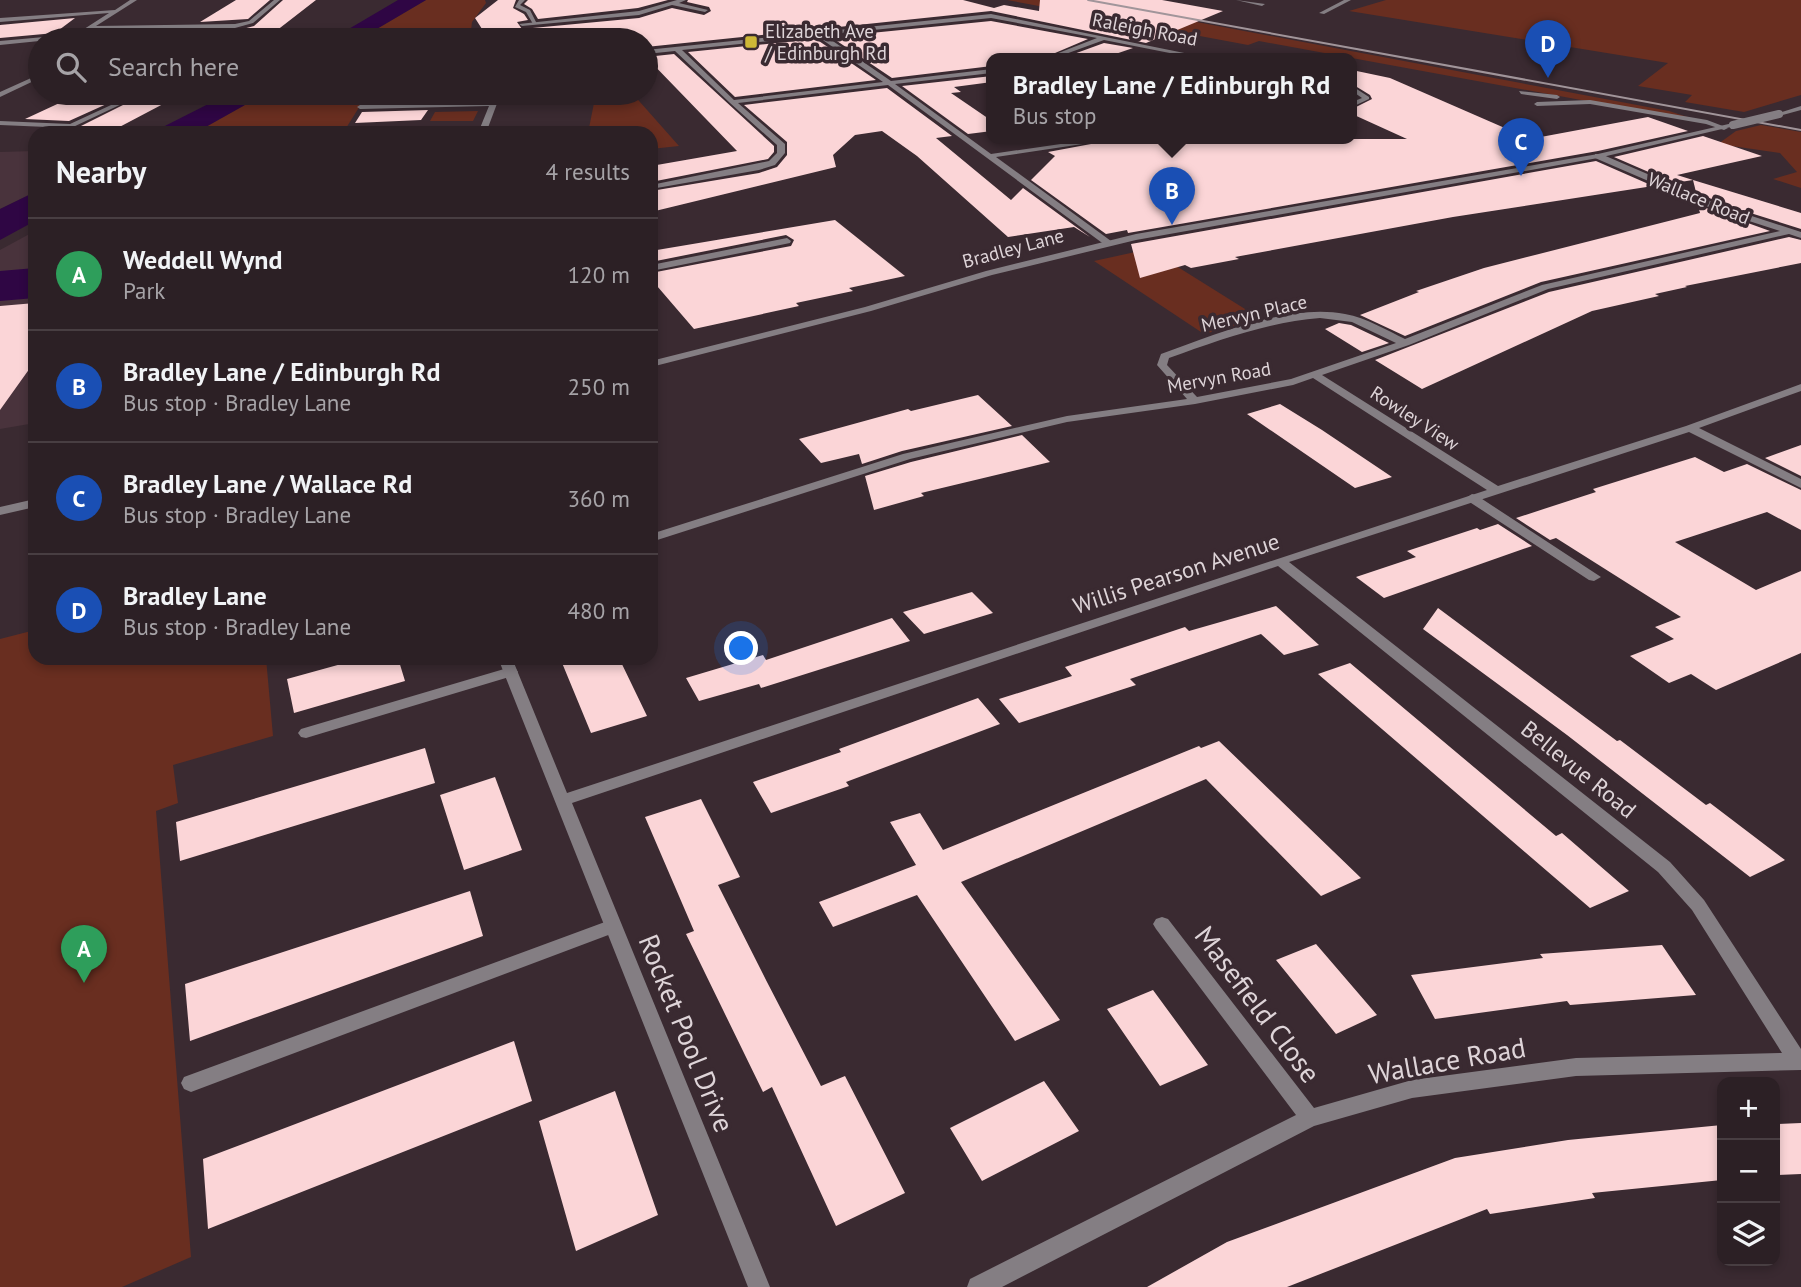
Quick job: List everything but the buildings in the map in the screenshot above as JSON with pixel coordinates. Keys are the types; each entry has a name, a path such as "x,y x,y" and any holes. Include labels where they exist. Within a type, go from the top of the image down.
{"street":[{"path":"90,28 134,0"},
{"path":"161,28 235,26 251,22 277,0"},
{"path":"522,0 517,6 528,11 535,23"},
{"path":"656,0 705,10"},
{"path":"522,24 639,13 683,0"},
{"path":"1239,0 1259,3 1248,7"},
{"path":"1322,13 1348,0"},
{"path":"0,20 114,11"},
{"name":"Raleigh Road","path":"658,51 991,16 1182,53"},
{"path":"818,34 1108,243"},
{"path":"1062,53 1106,37"},
{"path":"0,43 28,40"},
{"path":"658,186 756,168 772,163 781,153 781,144 677,49"},
{"path":"732,102 986,72"},
{"path":"0,94 28,81"},
{"path":"1357,91 1367,98 1357,104"},
{"path":"1521,92 1710,123 1724,128"},
{"path":"1537,104 1590,102"},
{"path":"0,123 71,126 116,105"},
{"path":"360,107 448,105"},
{"path":"484,126 492,105"},
{"name":"Bradley Lane","path":"658,362 868,309 989,273 1108,243 1393,190 1598,156 1801,108"},
{"path":"990,156 1077,144"},
{"name":"Wallace Road","path":"1598,156 1721,209 1801,235"},
{"name":"Mervyn Road","path":"658,536 907,456 1067,419 1195,401 1315,375 1405,343 1545,287 1787,232"},
{"path":"658,267 787,241"},
{"name":"Mervyn Place","path":"1195,401 1162,365 1165,356 1213,338 1270,323 1314,316 1341,316 1405,343"},
{"name":"Rowley View","path":"1315,375 1496,490"},
{"name":"Willis Pearson Avenue","path":"564,800 1280,561 1690,428 1801,387"},
{"path":"1690,428 1801,484"},
{"path":"1472,498 1594,577"},
{"path":"0,511 28,505"},
{"name":"Bellevue Road","path":"1280,561 1664,867 1698,905 1799,1061"},
{"path":"306,733 508,665"},
{"name":"Rocket Pool Drive","path":"508,665 759,1287"},
{"name":"Masefield Close","path":"1162,924 1310,1118"},
{"path":"191,1083 613,926"},
{"name":"Wallace Road","path":"978,1287 1310,1118 1412,1089 1576,1067 1799,1061"}],"shaded area":[{"path":"398,0 426,0 378,28 350,28"},
{"path":"426,0 485,0 486,3 472,22 471,28 378,28"},
{"path":"1007,0 1080,0 1669,111 1706,123 1357,59 1357,53 1324,53 1259,41 1248,45"},
{"path":"1386,0 1801,0 1801,95 1744,112 1685,102 1692,95 1638,86 1668,63 1349,11"},
{"path":"206,105 245,105 207,126 165,126"},
{"path":"245,105 360,105 347,126 207,126"},
{"path":"594,105 643,105 679,146 658,148 658,126 589,126"},
{"path":"478,111 473,121 430,121 435,112"},
{"path":"1761,125 1801,132 1801,188 1773,179 1797,172 1780,153 1718,144 1736,131"},
{"path":"28,151 28,195 0,209 0,152"},
{"path":"28,195 28,225 0,240 0,209"},
{"path":"28,235 28,424 0,429 0,250"},
{"path":"1149,249 1261,319 1204,334 1094,261"},
{"path":"28,269 28,299 0,301 0,271"},
{"path":"28,632 28,665 267,665 273,736 173,765 178,803 156,811 191,1257 122,1287 0,1287 0,639"}],"tram line":[{"path":"1088,0 1801,130"}],"place":[{"name":"Elizabeth Ave / Edinburgh Rd","path":"751,42"},
{"name":"Bradley Lane","path":"1548,78"},
{"name":"Bradley Lane / Wallace Rd","path":"1521,176"},
{"name":"Bradley Lane / Edinburgh Rd","path":"1172,225"},
{"name":"Weddell Wynd","path":"84,983"}]}
